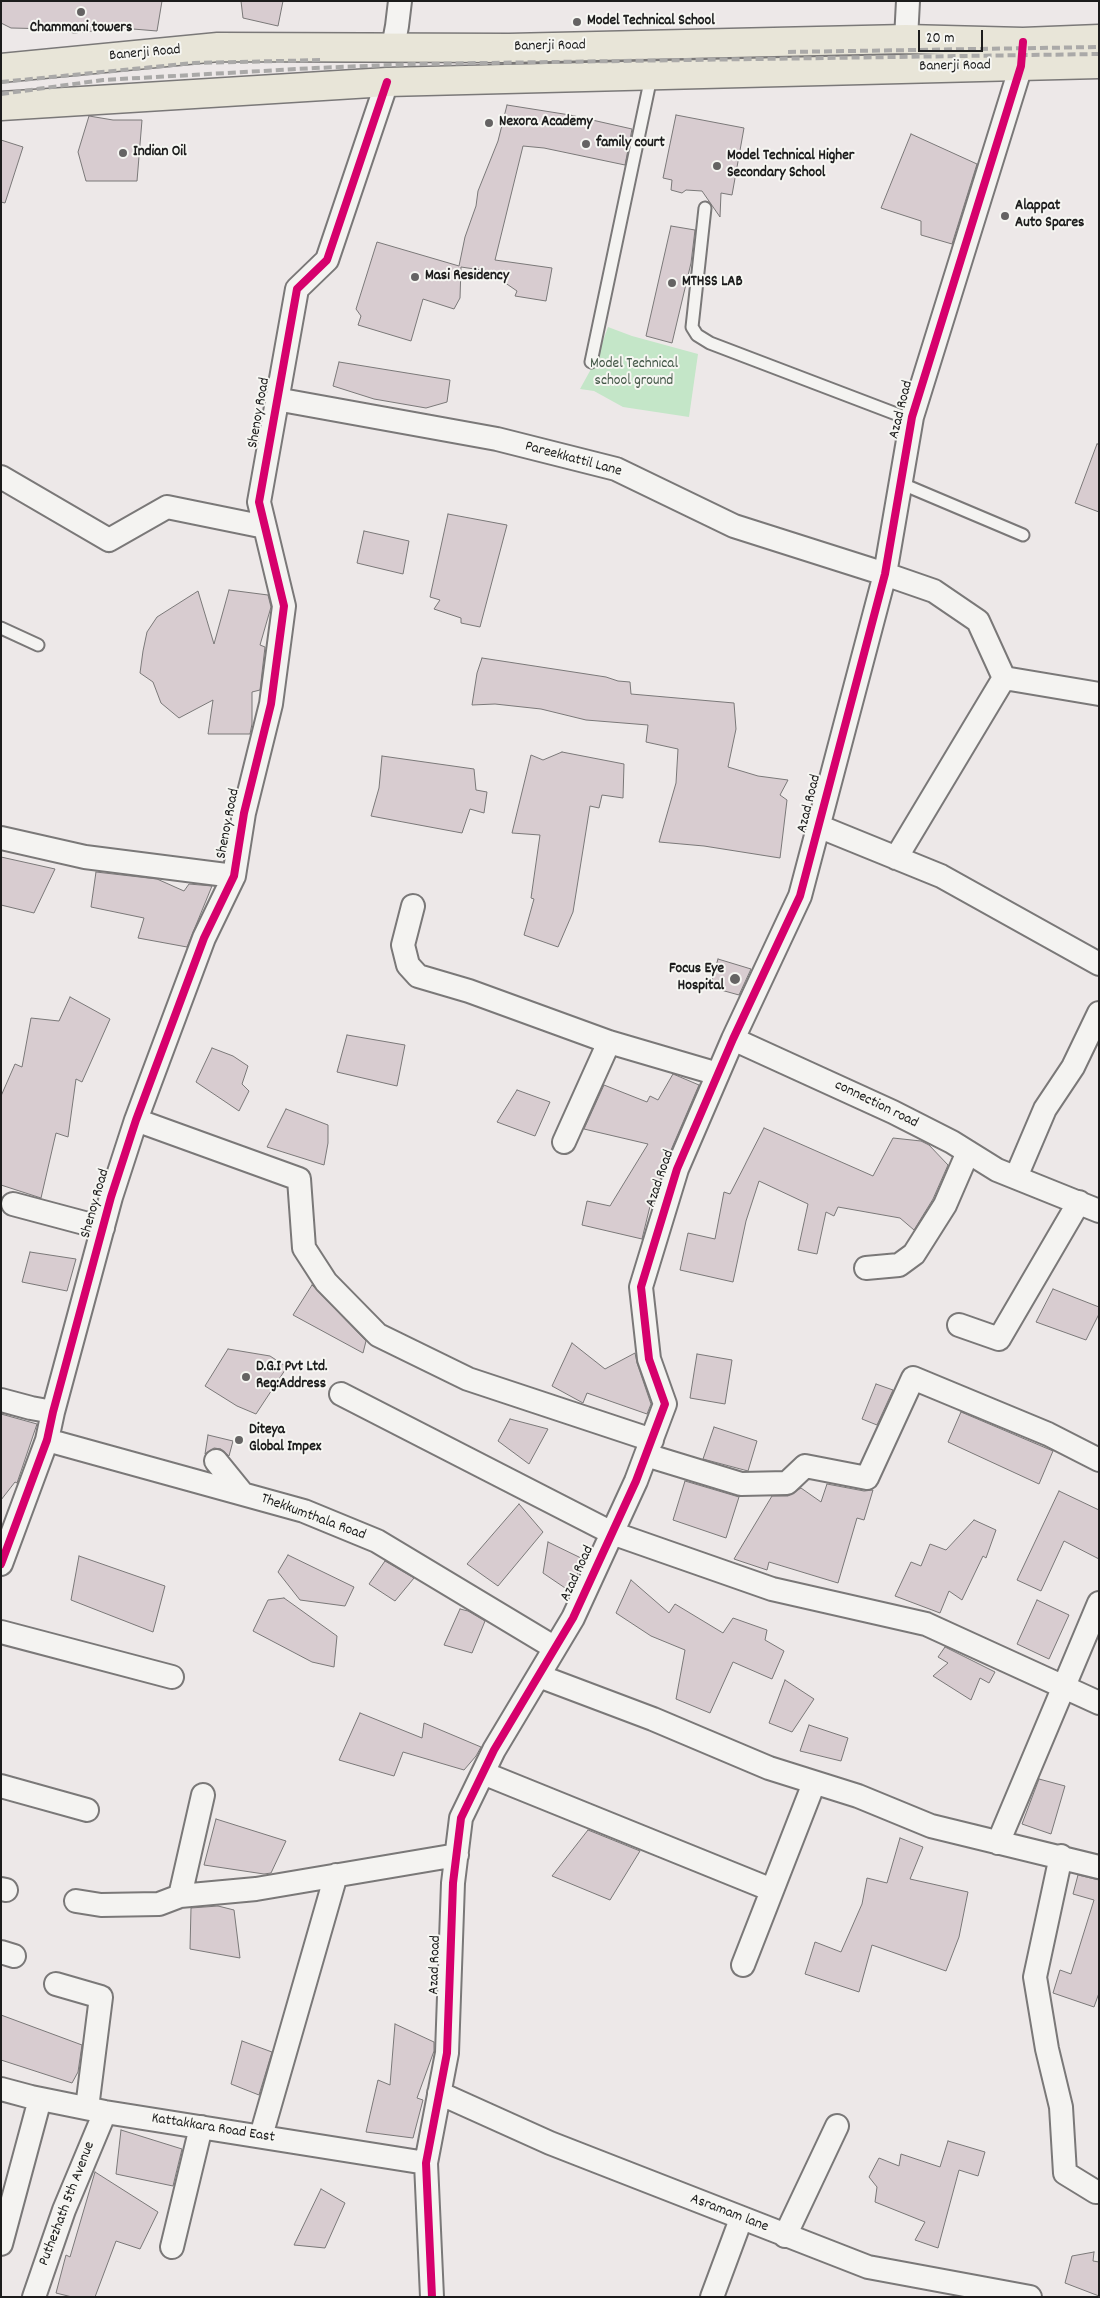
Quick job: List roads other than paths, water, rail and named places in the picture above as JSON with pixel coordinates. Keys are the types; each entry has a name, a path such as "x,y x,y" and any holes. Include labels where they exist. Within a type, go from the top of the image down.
{"main road":[{"name":"Banerji Road","path":"1,68 218,47 519,48 906,39 1099,64"},
{"name":"Banerji Road","path":"1,106 387,82 513,78 651,77 903,68 1022,54 1099,39"},
{"path":"403,47 415,82"},
{"path":"387,82 403,47"},
{"path":"114,57 126,97"}],"street":[{"path":"400,1 396,34 403,47"},
{"path":"906,39 908,1"},
{"name":"Azad Road","path":"432,2297 426,2163 447,2053 453,1883 461,1818 494,1750 573,1618 649,1447 665,1404 649,1359 641,1287 677,1168 733,1039 800,896 885,574 912,420 1022,54"},
{"name":"Shenoy Road","path":"1,1564 47,1440 103,1228 136,1120 204,938 234,876 244,813 271,704 284,606 259,502 297,289 327,260 387,82"},
{"name":"Pareekkattil Lane","path":"276,399 497,439 616,469 734,526 934,591 978,621 1004,678"},
{"path":"1,477 109,540 167,507 265,527"},
{"path":"896,858 1004,678 1099,694"},
{"path":"818,826 940,876 1099,964"},
{"path":"1,838 85,857 234,876"},
{"path":"412,906 403,945 408,965 418,976 469,991 609,1042 718,1074"},
{"path":"1016,1177 1045,1109 1073,1067 1099,1013"},
{"name":"connection road","path":"733,1039 893,1112 998,1170 1089,1206"},
{"path":"564,1142 609,1042"},
{"path":"136,1120 299,1179 304,1248 326,1282 378,1335 468,1379 649,1447 741,1484 787,1483 805,1466 867,1478 913,1378 1048,1434 1099,1460"},
{"path":"866,1268 899,1265 914,1254 945,1205 968,1152"},
{"path":"12,1204 103,1228"},
{"path":"959,1325 1000,1339 1089,1206"},
{"path":"341,1394 612,1533 772,1588 926,1624 1099,1702"},
{"path":"1,1400 53,1412"},
{"name":"Thekkumthala Road","path":"47,1440 304,1511 377,1541 555,1648"},
{"path":"216,1461 242,1493"},
{"path":"998,1843 1099,1603"},
{"path":"1,1632 172,1677"},
{"path":"540,1676 654,1719 769,1768 858,1796 932,1826 998,1843 1061,1856 1099,1867"},
{"path":"483,1773 772,1890"},
{"path":"743,1965 814,1783"},
{"path":"1,1786 87,1810"},
{"path":"180,1896 203,1795"},
{"path":"76,1901 101,1905 159,1904 180,1896 256,1889 456,1855"},
{"path":"1061,1856 1035,1977 1046,2049 1061,2107 1065,2173 1096,2192"},
{"path":"260,2136 336,1875"},
{"name":"Puthezhath 5th Avenue","path":"34,2297 96,2110 101,1996 56,1984"},
{"name":"Kattakkara Road East","path":"1,2089 96,2110 426,2163"},
{"name":"Asramam lane","path":"439,2092 550,2143 868,2267 947,2290 1030,2297"},
{"path":"1,2244 40,2099"},
{"path":"785,2236 837,2126"},
{"path":"172,2247 201,2127"},
{"path":"712,2297 741,2219"}],"lane":[{"path":"591,362 651,77"},
{"path":"705,208 692,327 698,335 710,343 912,420"},
{"path":"900,484 1023,535"},
{"path":"1,628 38,644"}],"railway":[{"path":"788,52 1099,47"},
{"path":"1,94 103,80 415,64 1099,54"},
{"path":"1,82 194,63 323,60"}],"place":[{"name":"Chammani towers","path":"81,12"},
{"name":"Model Technical School","path":"577,22"},
{"name":"Nexora Academy","path":"489,123"},
{"name":"family court","path":"586,144"},
{"name":"Indian Oil","path":"123,153"},
{"name":"Model Technical Higher Secondary School","path":"717,166"},
{"name":"Alappat Auto Spares","path":"1005,216"},
{"name":"Masi Residency","path":"415,277"},
{"name":"MTHSS LAB","path":"672,283"},
{"name":"Focus Eye Hospital","path":"735,979"},
{"name":"D.G.I Pvt Ltd. Reg:Address","path":"246,1377"},
{"name":"Diteya Global Impex","path":"239,1440"}],"park label":[{"name":"Model Technical school ground","path":"634,374"}]}
